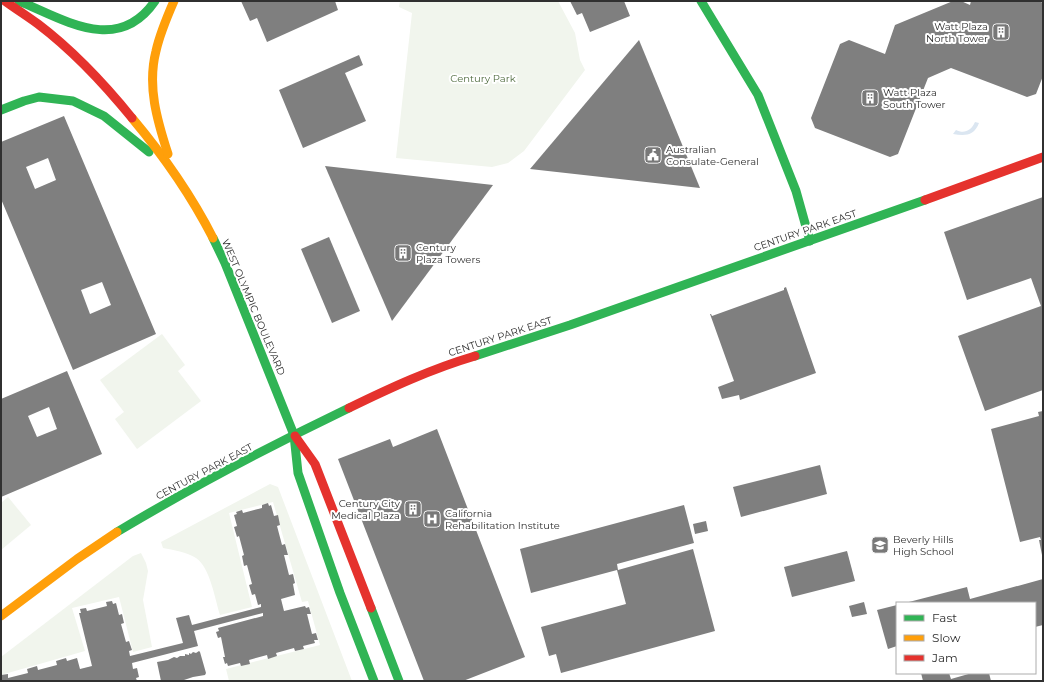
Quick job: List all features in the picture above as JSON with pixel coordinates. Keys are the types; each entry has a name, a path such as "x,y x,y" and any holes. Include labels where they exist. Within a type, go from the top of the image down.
{"main road":[{"name":"WEST OLYMPIC BOULEVARD","path":"5,1 54,38 98,79 131,115 174,172 196,207 225,263 294,435 315,464 399,681"},
{"path":"18,1 84,28 111,31 128,26 140,19 152,7 155,1"},
{"path":"174,1 164,24 157,48 152,82 158,123 174,172"},
{"path":"701,1 758,95 796,191 810,241"},
{"path":"1,110 39,97 73,101 104,116 174,172"},
{"name":"CENTURY PARK EAST","path":"1,616 112,535 182,494 294,435 397,384 445,365 546,333 673,289 1043,157"},
{"name":"WEST OLYMPIC BOULEVARD","path":"294,435 298,473 338,586 374,681"}],"green space":[{"name":"Century Park","path":"400,1 558,1 575,33 580,60 585,70 524,151 508,163 492,167 396,158 412,13 399,7"},
{"path":"162,334 185,365 178,371 201,401 137,449 115,419 124,412 100,380"},
{"path":"270,484 278,487 352,681 229,681 226,669 320,645 308,601 302,602 273,502 229,513 252,607 220,615 214,592 205,568 201,562 188,554 163,548 161,542"},
{"path":"8,497 31,525 1,550 1,503"},
{"path":"141,553 148,571 143,600 152,647 133,652 119,597 72,608 85,651 1,675 1,657 133,556"}],"shaded area":[{"path":"975,122 979,123 972,133 965,135 953,134 956,130 964,132 969,130"}],"building":[{"path":"241,1 335,1 338,10 267,42 257,18 250,21"},
{"path":"570,1 624,1 630,16 590,32 582,13 577,15"},
{"path":"953,1 961,1 970,5 971,1 1039,1 1043,3 1043,76 1036,94 1027,97 951,68 928,78 898,154 890,157 815,128 811,118 840,44 849,40 885,54 895,25"},
{"path":"639,40 700,188 530,169"},
{"path":"359,55 363,65 345,73 366,121 303,148 279,90"},
{"path":"64,116 156,334 73,370 1,199 1,142","holes":["48,158 56,180 35,189 26,167","102,282 111,305 90,314 81,290"]},
{"name":"Century Plaza Towers","path":"325,166 493,185 392,321"},
{"path":"1043,197 1043,390 985,411 958,336 1041,306 1031,278 967,300 944,232"},
{"path":"329,237 360,311 332,323 301,249"},
{"path":"786,287 816,373 740,400 739,395 722,399 718,387 734,381 710,314 712,316 784,290"},
{"path":"67,371 102,454 1,497 1,399","holes":["49,407 57,429 37,437 28,416"]},
{"path":"1043,411 1042,555 1039,540 1041,540 1040,537 1020,542 991,429 1039,416 1038,412"},
{"name":"Century City Medical Plaza","path":"437,429 525,657 463,681 424,681 338,459 390,439 393,447"},
{"path":"820,465 827,494 741,517 733,487"},
{"path":"268,503 269,506 271,505 274,516 278,515 280,525 277,526 282,545 285,544 288,555 284,555 289,575 293,574 295,583 293,584 295,595 281,599 284,611 305,606 306,608 309,607 311,614 307,614 312,634 316,633 318,640 314,640 315,643 303,646 304,649 295,651 294,648 276,653 277,656 268,659 267,655 249,660 250,664 241,666 240,663 228,666 227,663 225,664 221,637 218,638 216,632 219,631 218,628 263,616 263,613 194,631 198,646 132,663 133,669 137,668 139,677 136,678 137,681 1,681 1,675 8,674 8,678 28,673 27,669 37,666 38,670 57,665 56,661 66,658 67,661 77,658 80,669 92,666 79,613 81,613 80,609 86,608 87,611 107,606 106,602 112,601 113,604 116,603 119,615 122,614 124,623 121,624 126,642 129,641 132,650 129,651 130,656 183,643 176,618 189,615 192,625 261,607 261,604 258,605 255,594 252,595 249,585 252,584 247,565 244,566 242,556 244,555 239,536 237,537 234,527 237,526 234,515 237,514 236,512 242,510 243,513 262,508 262,505"},
{"path":"684,505 694,543 617,564 618,570 693,549 715,631 561,673 556,654 549,656 541,627 626,604 617,570 531,593 520,549"},
{"path":"706,521 708,531 695,534 693,524"},
{"path":"847,551 855,581 792,597 784,567"},
{"path":"1043,579 1043,625 1036,627 1036,602 909,602 967,587 970,599"},
{"path":"864,602 867,614 852,617 849,606"},
{"path":"896,605 896,646 888,649 877,610"},
{"path":"199,651 206,673 205,675 180,681 161,681 157,662 174,657 177,658 180,656 185,656 185,654 189,655 189,653 196,653"},
{"path":"921,674 949,674 951,679 968,674 989,674 991,681 923,681"}],"traffic: fast":[{"path":"19,1 72,24 108,30 125,26 140,17 155,1"},
{"path":"701,1 758,95 796,191 810,241"},
{"path":"1,110 39,97 73,101 104,116 149,152"},
{"path":"475,356 570,325 925,200"},
{"path":"213,238 225,263 294,435 298,473 340,593 374,681"},
{"path":"117,532 232,467 349,408"},
{"path":"371,608 399,681"}],"traffic: slow":[{"path":"168,154 154,103 153,64 164,25 174,1"},
{"path":"132,118 155,146 176,176 213,238"},
{"path":"1,616 77,559 117,532"}],"traffic: jam":[{"path":"5,1 38,24 75,56 100,81 132,118"},
{"path":"925,200 1043,157"},
{"path":"349,408 411,379 475,356"},
{"path":"295,436 315,464 371,608"}],"place":[{"name":"Watt Plaza North Tower","path":"1001,32"},
{"name":"Watt Plaza South Tower","path":"870,98"},
{"name":"Australian Consulate-General","path":"653,155"},
{"name":"Century Plaza Towers","path":"403,253"},
{"name":"Century City Medical Plaza","path":"413,509"},
{"name":"California Rehabilitation Institute","path":"432,519"},
{"name":"Beverly Hills High School","path":"880,545"}]}
